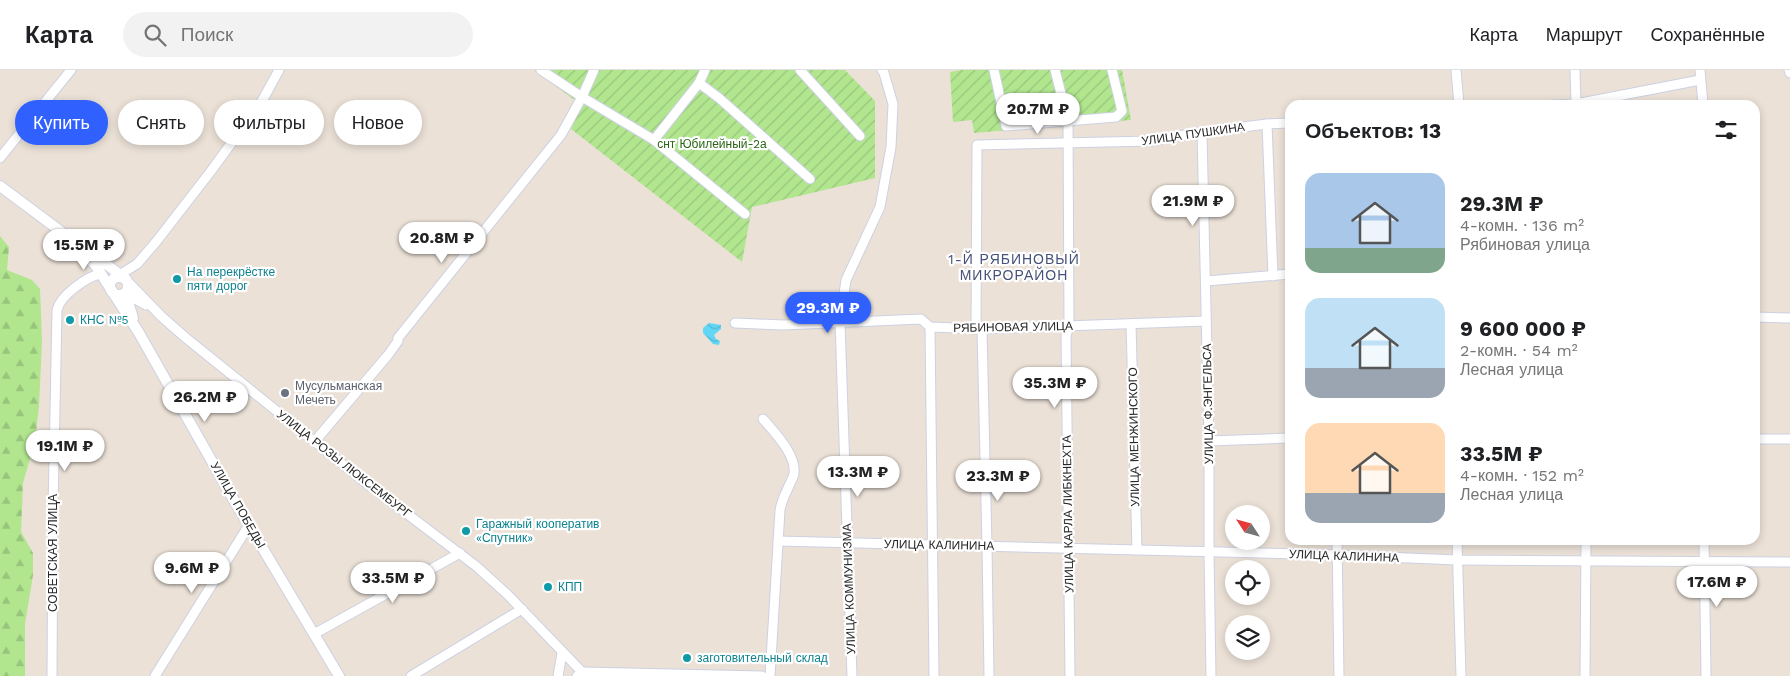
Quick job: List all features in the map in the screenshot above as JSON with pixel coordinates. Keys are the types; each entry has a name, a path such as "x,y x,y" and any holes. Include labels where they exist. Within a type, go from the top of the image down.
{"street":[{"path":"0,158 71,70"},
{"path":"162,318 141,302 125,296 115,295 111,291 110,286 124,280 140,262 211,171 262,101 279,70"},
{"path":"541,70 582,98 654,140 745,214"},
{"path":"315,440 388,354 398,341 398,338 561,135 582,98 594,70"},
{"path":"654,140 699,84 705,70"},
{"path":"800,70 860,136"},
{"name":"УЛИЦА КОММУНИЗМА","path":"852,676 840,322 846,280 880,207 891,147 893,104 882,70"},
{"path":"994,70 1006,126 1116,117 1122,111 1112,70"},
{"name":"УЛИЦА КАРЛА ЛИБКНЕХТА","path":"1055,70 1068,121 1069,326 1066,336 1070,676"},
{"path":"1456,70 1459,100"},
{"path":"1575,70 1576,100"},
{"path":"1700,70 1702,100"},
{"path":"1597,100 1700,80"},
{"path":"699,84 719,98 810,179"},
{"name":"УЛИЦА ПУШКИНА","path":"979,329 977,145 1151,142 1202,132 1285,123"},
{"path":"1267,124 1273,276"},
{"name":"УЛИЦА Ф.ЭНГЕЛЬСА","path":"1202,132 1209,441 1211,676"},
{"name":"УЛИЦА РОЗЫ ЛЮКСЕМБУРГ","path":"0,186 99,258 162,318 361,478 460,553 492,580 582,675"},
{"name":"УЛИЦА РОЗЫ ЛЮКСЕМБУРГ","path":"71,239 89,257 111,291"},
{"path":"86,280 92,270 92,263 89,257"},
{"name":"СОВЕТСКАЯ УЛИЦА","path":"52,676 58,306 62,299 86,280 101,274"},
{"path":"1206,281 1285,275"},
{"path":"124,280 125,296"},
{"name":"УЛИЦА ПОБЕДЫ","path":"111,291 139,333 249,525 339,676"},
{"name":"УЛИЦА ПОБЕДЫ","path":"125,296 139,333"},
{"path":"1760,317 1790,318"},
{"name":"РЯБИНОВАЯ УЛИЦА","path":"735,323 783,325 922,318 930,327 979,329 1206,321"},
{"name":"УЛИЦА МЕНЖИНСКОГО","path":"1131,324 1136,550"},
{"path":"930,327 934,676"},
{"path":"979,329 987,546 989,676"},
{"path":"764,419 787,448 793,470 793,477 781,502 770,676"},
{"path":"1209,441 1285,438"},
{"path":"1760,439 1790,439"},
{"path":"155,676 249,525"},
{"name":"УЛИЦА КАЛИНИНА","path":"778,541 1337,555 1457,560 1790,562"},
{"path":"1337,545 1339,676"},
{"path":"1457,545 1461,676"},
{"path":"1585,676 1586,545"},
{"path":"1704,545 1706,676"},
{"path":"314,634 460,553"},
{"path":"411,676 522,610"},
{"path":"558,676 562,653"},
{"path":"582,675 762,676"}],"green space":[{"name":"снт Юбилейный-2а","path":"534,70 845,70 875,101 875,178 752,207 742,262 571,129 581,105"},
{"path":"961,70 1122,70 1131,120 974,133 972,120 953,122 950,72"},
{"path":"0,236 9,247 7,270 32,280 40,289 42,341 39,406 35,441 23,483 21,532 33,553 33,575 25,624 25,676 0,676"}],"water":[{"path":"709,323 721,325 721,329 714,335 720,341 719,345 713,344 703,333 703,328"}],"place":[{"name":"На перекрёстке пяти дорог","path":"177,279"},
{"name":"КНС №5","path":"70,320"},
{"name":"Мусульманская Мечеть","path":"285,393"},
{"name":"Гаражный кооператив «Спутник»","path":"466,531"},
{"name":"КПП","path":"548,587"},
{"name":"заготовительный склад","path":"687,658"}],"district":[{"name":"1-Й РЯБИНОВЫЙ МИКРОРАЙОН","path":"1014,267"}]}
